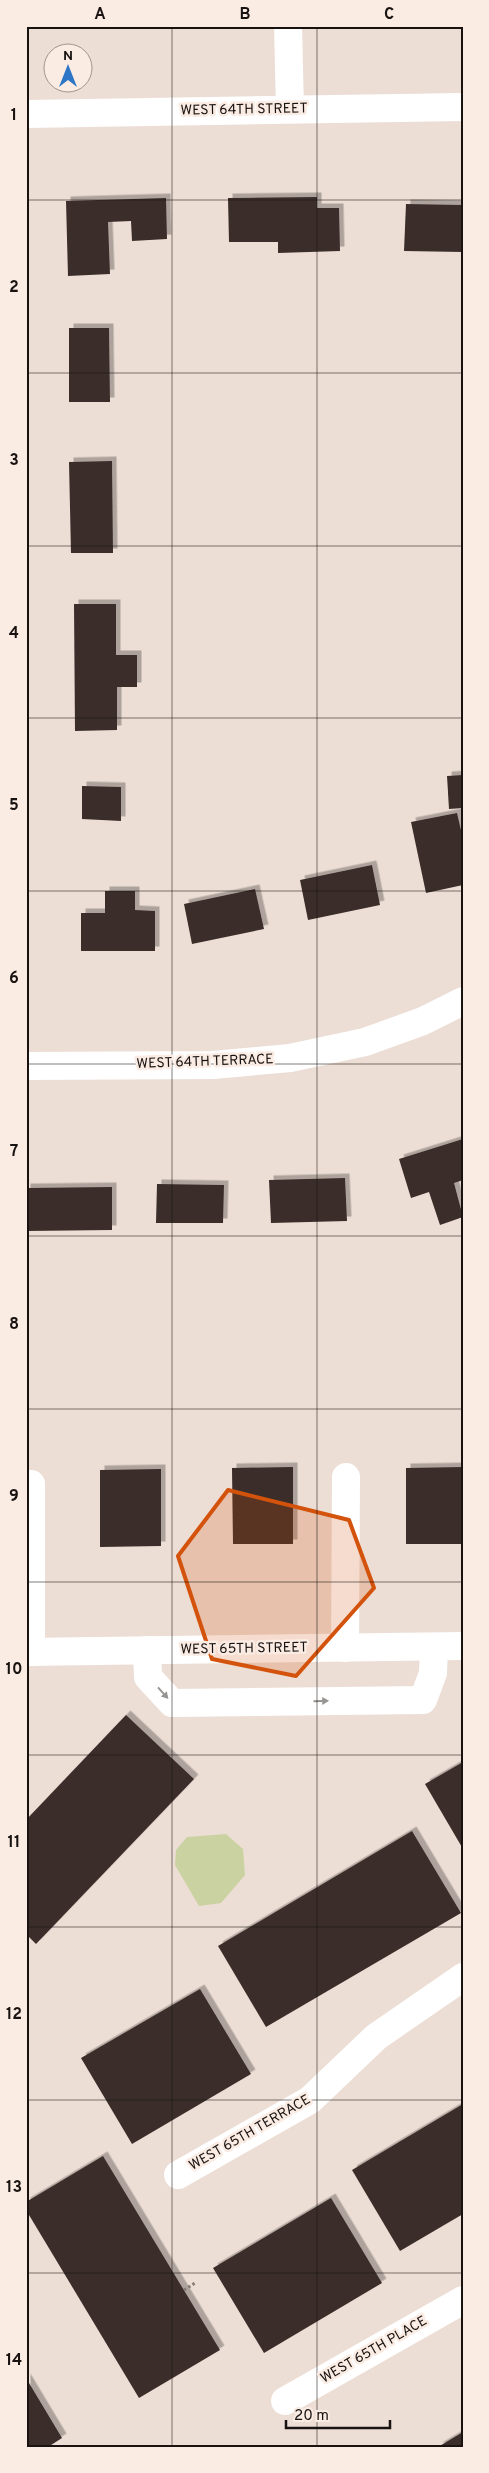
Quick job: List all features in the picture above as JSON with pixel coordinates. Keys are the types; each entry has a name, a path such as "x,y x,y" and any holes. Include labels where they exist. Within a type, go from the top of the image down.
{"street":[{"path":"288,26 290,109"},
{"name":"WEST 64TH STREET","path":"26,114 463,108"},
{"name":"WEST 64TH TERRACE","path":"26,1066 213,1065 290,1058 365,1042 423,1021 463,1001"},
{"path":"345,1648 346,1477"},
{"path":"29,1652 31,1484"},
{"name":"WEST 65TH STREET","path":"29,1652 463,1646"},
{"path":"147,1650 148,1677 172,1703 423,1700 434,1673 434,1647"},
{"name":"WEST 65TH TERRACE","path":"178,2175 310,2100 376,2037 463,1977"},
{"name":"WEST 65TH PLACE","path":"285,2401 463,2300"}],"path":[{"path":"184,2290 195,2282"}],"highlighted area":[{"path":"228,1490 349,1520 374,1588 296,1676 212,1659 178,1556"}],"green space":[{"path":"226,1834 243,1849 245,1875 221,1903 199,1906 175,1865 176,1850 187,1837"}],"building":[{"path":"317,197 317,208 339,208 340,251 278,253 278,242 229,242 228,198"},
{"path":"166,198 167,239 132,241 131,221 108,222 110,274 68,276 66,201"},
{"path":"406,204 463,205 463,252 404,251"},
{"path":"69,328 109,328 110,402 69,402"},
{"path":"112,461 113,553 71,553 69,462"},
{"path":"74,604 116,604 116,655 137,655 137,687 117,687 117,730 75,731"},
{"path":"463,775 463,808 449,809 447,776"},
{"path":"82,786 121,787 121,821 82,819"},
{"path":"457,813 463,839 463,885 426,893 411,822"},
{"path":"372,865 380,905 308,920 300,880"},
{"path":"255,889 264,929 192,944 184,904"},
{"path":"105,891 135,891 135,910 155,911 155,951 81,951 81,913 105,913"},
{"path":"463,1139 463,1180 454,1183 463,1217 440,1225 429,1192 411,1198 399,1159"},
{"path":"345,1178 347,1221 271,1223 269,1180"},
{"path":"157,1184 224,1185 223,1223 156,1223"},
{"path":"112,1187 112,1230 26,1231 26,1188"},
{"path":"293,1467 293,1544 233,1544 232,1468"},
{"path":"463,1467 463,1544 406,1544 406,1468"},
{"path":"161,1469 161,1546 100,1547 100,1470"},
{"path":"126,1715 194,1779 36,1944 26,1934 26,1820"},
{"path":"463,1762 463,1849 425,1784"},
{"path":"412,1831 461,1913 266,2027 218,1946"},
{"path":"200,1989 251,2074 132,2144 81,2058"},
{"path":"463,2104 463,2214 400,2251 352,2170"},
{"path":"103,2156 220,2350 139,2398 26,2210 26,2202"},
{"path":"331,2198 382,2283 264,2353 213,2268"},
{"path":"26,2378 62,2438 48,2447 26,2447"},
{"path":"463,2432 463,2447 438,2447"}]}
